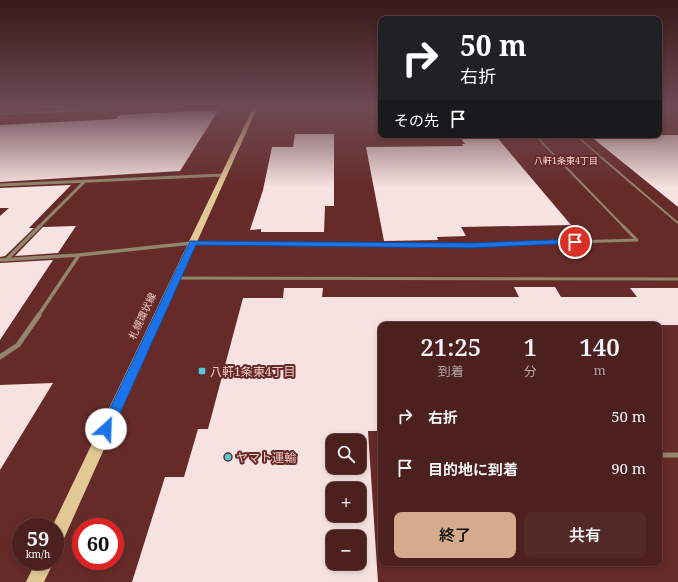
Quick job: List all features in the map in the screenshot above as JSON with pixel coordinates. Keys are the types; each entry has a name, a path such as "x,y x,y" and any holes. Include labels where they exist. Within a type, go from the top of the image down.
{"main road":[{"name":"札幌環状線","path":"64,520 243,133"},
{"path":"35,582 41,570"}],"street":[{"path":"0,185 223,175"},
{"path":"6,260 85,181"},
{"path":"0,260 79,255 193,243"},
{"path":"0,357 18,345 79,255"}],"lane":[{"path":"193,243 471,245 637,240 538,138"},
{"path":"579,138 678,223"},
{"path":"177,278 678,279"},
{"path":"662,455 678,455"}],"building":[{"path":"0,133 204,133 180,171 0,182"},
{"path":"295,134 334,134 334,206 325,206 324,232 261,232 261,229 250,230 263,190 272,147 293,147"},
{"path":"662,135 678,135 678,207 593,138 662,138"},
{"path":"461,138 498,138 571,225 461,227 466,236 437,237 438,240 384,241 366,147 463,146 462,144 465,144"},
{"path":"71,185 29,228 34,228 5,256 0,257 0,216 9,208 0,208 0,188"},
{"path":"76,226 58,253 15,256 43,227"},
{"path":"53,260 0,340 0,263"},
{"path":"514,287 555,287 561,297 637,297 630,288 678,288 678,325 662,325 662,322 378,322 378,431 368,431 378,582 132,582 165,477 184,477 198,429 208,429 243,298 283,298 284,288 323,288 322,297 519,297"},
{"path":"53,383 0,470 0,385"}],"place":[{"name":"八軒1条東4丁目","path":"202,371"},
{"name":"ヤマト運輸","path":"228,457"}],"district":[{"name":"八軒1条東4丁目","path":"566,160"}],"route":[{"path":"106,429 193,243 471,245 498,243 575,242"}]}
